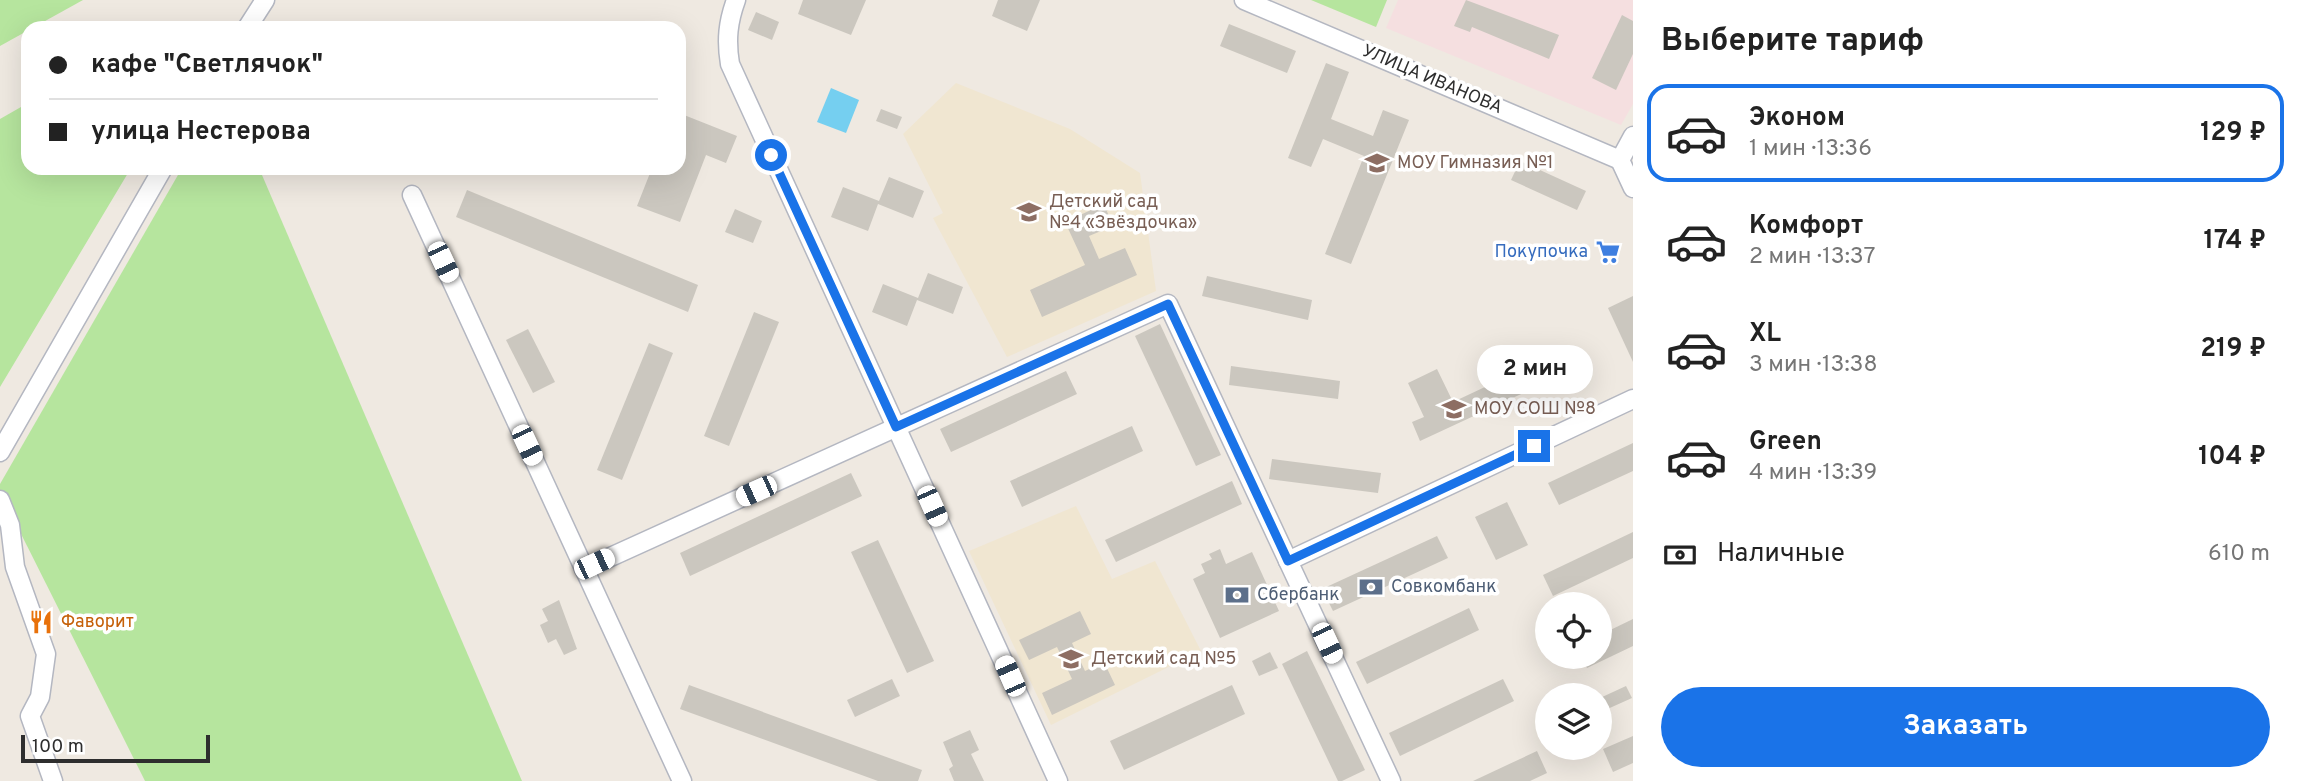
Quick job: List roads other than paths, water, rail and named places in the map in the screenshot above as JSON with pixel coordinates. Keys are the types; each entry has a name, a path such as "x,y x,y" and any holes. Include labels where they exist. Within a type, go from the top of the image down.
{"street":[{"path":"252,21 265,0"},
{"path":"736,0 729,19 727,43 730,64 1058,781"},
{"name":"УЛИЦА ИВАНОВА","path":"1244,0 1620,160"},
{"path":"1633,136 1620,160 1633,188"},
{"path":"0,452 159,175"},
{"path":"411,195 681,781"},
{"path":"584,569 1168,304 1391,781"},
{"path":"1288,561 1633,399"},
{"path":"0,500 10,525 15,567 46,654 40,696 30,716 53,781"}],"water":[{"path":"831,88 859,100 846,133 817,122"}],"place":[{"name":"МОУ Гимназия №1","path":"1377,163"},
{"name":"Детский сад №4 «Звёздочка»","path":"1029,212"},
{"name":"Покупочка","path":"1608,252"},
{"name":"МОУ СОШ №8","path":"1454,409"},
{"name":"Совкомбанк","path":"1371,587"},
{"name":"Сбербанк","path":"1237,595"},
{"name":"Фаворит","path":"41,622"},
{"name":"Детский сад №5","path":"1071,659"}]}
